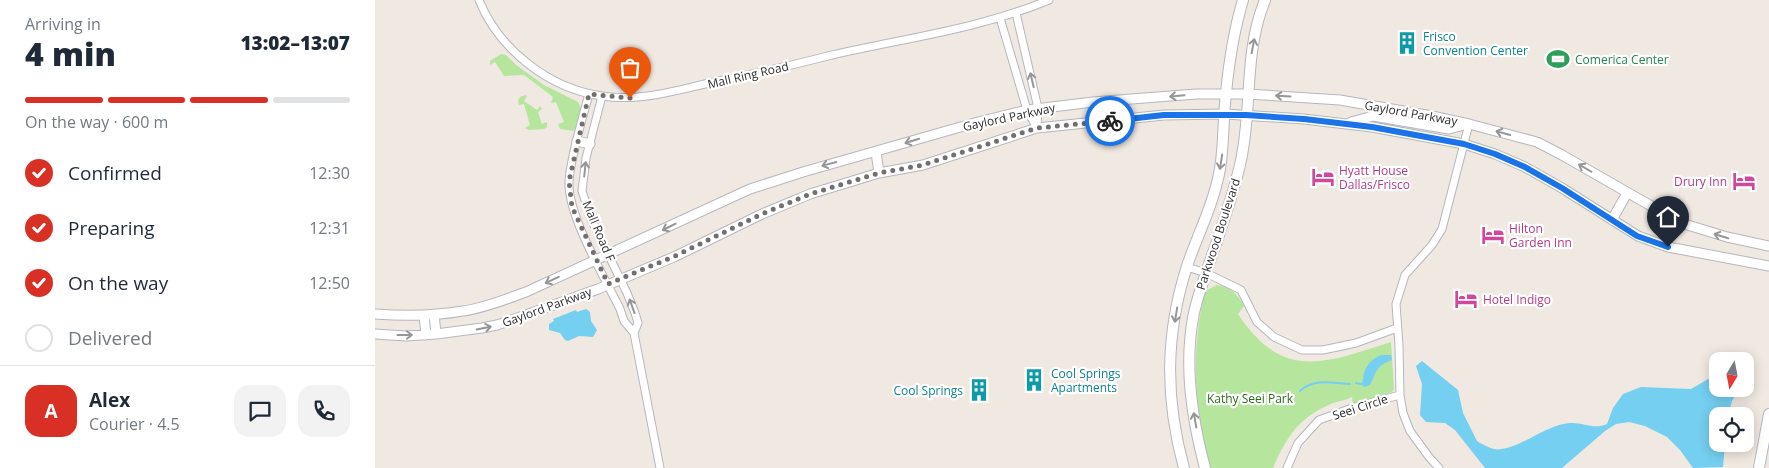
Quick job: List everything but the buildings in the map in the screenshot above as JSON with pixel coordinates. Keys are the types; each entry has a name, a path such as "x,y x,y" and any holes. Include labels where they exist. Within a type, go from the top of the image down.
{"main road":[{"name":"Parkwood Boulevard","path":"1183,468 1170,399 1170,350 1179,298 1187,267 1216,189 1224,140 1226,94 1237,21 1243,0"},
{"name":"Parkwood Boulevard","path":"1205,468 1199,447 1189,388 1189,348 1193,316 1240,165 1250,60 1257,25 1265,0"},
{"path":"1759,468 1769,414"}],"street":[{"name":"Mall Ring Road","path":"479,0 509,46 543,74 565,86 589,94 636,98 666,93 1000,18 1049,0"},
{"path":"1016,13 1038,108 1037,128"},
{"path":"1000,18 1027,110 1037,128"},
{"name":"Mall Road F","path":"589,94 569,181 572,207 624,321 634,333 660,468"},
{"name":"Gaylord Parkway","path":"375,314 424,315 464,311 497,302 526,292 609,255 750,188 963,126 1038,108 1093,102 1226,94 1341,100 1432,116 1537,142 1681,223 1727,238 1769,246"},
{"name":"Mall Road F","path":"602,96 586,158 583,191 592,221 621,279 638,323 634,333"},
{"name":"Gaylord Parkway","path":"375,334 426,335 497,325 526,316 621,279 810,194 879,173 923,165 1037,128 1164,115 1225,114 1343,123 1464,144 1495,154 1525,167 1562,188 1637,236 1668,247 1769,266"},
{"path":"1343,123 1373,116 1449,129 1469,124 1442,229 1432,245 1405,274 1395,304 1399,346 1400,395 1403,413 1410,431 1439,468"},
{"path":"577,141 590,144"},
{"path":"876,152 879,173"},
{"path":"1612,220 1627,193"},
{"path":"1187,267 1206,273 1241,290 1257,322 1274,337 1302,350 1323,350 1356,343 1397,328"},
{"path":"434,314 435,334"},
{"path":"424,315 426,335"},
{"name":"Seei Circle","path":"1287,468 1298,443 1319,420 1355,407 1400,395"}],"green space":[{"path":"501,54 506,55 516,65 544,85 578,102 581,108 574,131 560,129 558,124 564,122 556,102 551,103 553,97 524,75 504,76 495,62 490,65 490,61"},
{"path":"527,96 524,101 537,110 540,106 542,109 538,112 542,124 547,122 547,127 544,129 529,130 525,128 530,125 524,104 519,105 518,101 520,97"},
{"name":"Kathy Seei Park","path":"1217,285 1229,289 1239,298 1244,306 1238,314 1255,336 1272,350 1289,358 1307,361 1325,360 1346,356 1391,342 1394,389 1392,392 1353,406 1352,397 1321,408 1303,421 1289,437 1273,468 1210,468 1200,425 1196,360 1197,338 1204,295 1207,290"}],"water":[{"path":"586,309 590,312 591,321 597,330 593,337 579,336 568,341 560,333 549,330 549,324 554,321 553,319 576,310 577,312"},
{"path":"1381,355 1391,355 1392,360 1380,367 1370,385 1364,387 1361,384 1367,367"},
{"path":"1422,361 1458,390 1463,413 1477,441 1494,449 1511,447 1551,428 1570,423 1593,426 1607,424 1613,408 1623,394 1641,387 1691,389 1709,379 1709,398 1734,398 1730,407 1709,407 1709,452 1724,452 1723,467 1693,468 1680,450 1667,437 1645,426 1629,422 1616,424 1605,431 1562,468 1485,468 1455,430 1445,423 1426,422 1420,415 1422,384 1416,366"}],"waterway":[{"path":"1300,391 1311,384 1317,383 1350,384"},
{"path":"1356,383 1361,384"}],"way so far":[{"path":"630,98 589,94 569,181 572,207 608,284 675,256 762,214 810,194 879,173 923,165 1037,128 1110,121"}],"place":[{"name":"Frisco Convention Center","path":"1407,43"},
{"name":"Comerica Center","path":"1558,59"},
{"name":"Hyatt House Dallas/Frisco","path":"1323,177"},
{"name":"Drury Inn","path":"1744,181"},
{"name":"Hilton Garden Inn","path":"1493,235"},
{"name":"Hotel Indigo","path":"1466,299"},
{"name":"Cool Springs Apartments","path":"1034,380"},
{"name":"Cool Springs","path":"979,390"}],"route":[{"path":"1110,121 1164,115 1246,115 1304,119 1372,127 1464,144 1495,154 1525,167 1562,188 1637,236 1668,247"}]}
